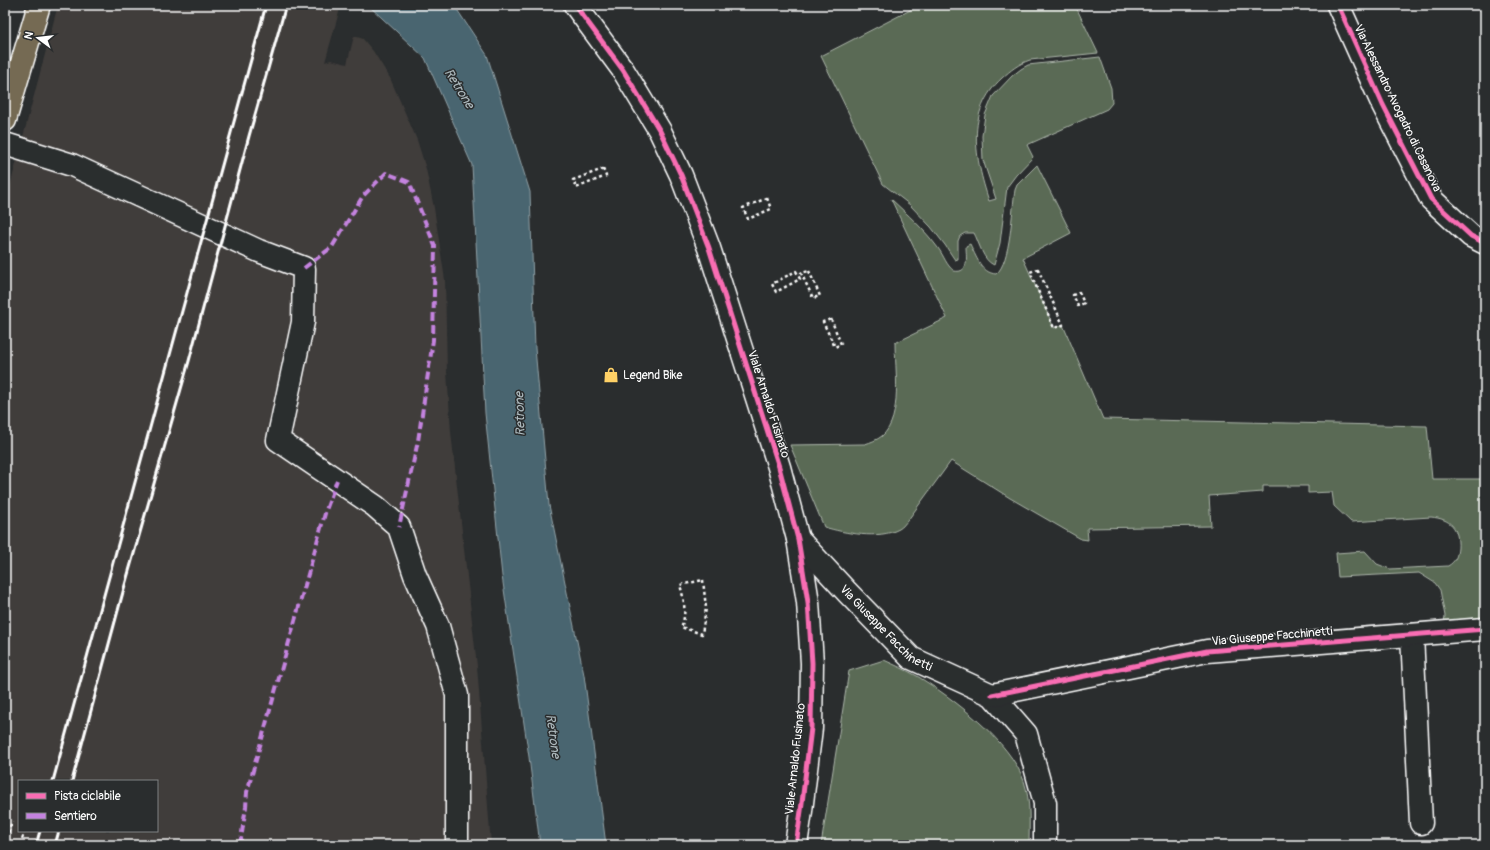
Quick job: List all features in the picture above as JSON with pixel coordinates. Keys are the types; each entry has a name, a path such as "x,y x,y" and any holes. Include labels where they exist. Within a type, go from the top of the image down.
{"main road":[{"path":"5,120 39,5"}],"street":[{"name":"Viale Arnaldo Fusinato","path":"575,5 627,76 660,131 681,175 709,248 779,467 798,539 808,602 812,664 811,728 796,845"},
{"name":"Via Alessandro Avogadro di Casanova","path":"1338,5 1384,105 1431,199 1471,236 1485,243"},
{"path":"5,144 72,165 259,251 304,268 304,322 278,440 375,506 399,527 415,575 438,626 457,695 457,845"},
{"name":"Via Giuseppe Facchinetti","path":"798,539 911,658 992,695 1026,734 1045,803 1045,845"},
{"name":"Via Giuseppe Facchinetti","path":"992,695 1207,651 1485,630"},
{"path":"1412,635 1421,823"}],"path":[{"path":"603,169 606,176 576,188 573,180 603,169"},
{"path":"767,198 771,209 748,219 743,208 767,198"},
{"path":"1038,269 1063,325 1054,328 1030,272 1038,269"},
{"path":"809,270 820,296 813,298 801,273 809,270"},
{"path":"796,271 800,279 776,292 772,284 796,271"},
{"path":"1079,292 1084,303 1078,306 1073,296 1079,292"},
{"path":"831,319 842,344 835,347 823,322 831,319"},
{"path":"702,580 706,608 702,634 681,627 684,608 680,586 702,580"},
{"path":"5,844 12,821"},
{"path":"21,845 24,832"}],"shaded area":[{"path":"58,5 341,5 325,62 331,60 347,64 354,36 363,39 373,51 390,78 417,140 426,169 434,208 445,280 447,372 451,432 477,666 491,845 5,845 5,205"}],"green space":[{"path":"920,5 1075,5 1098,53 1030,60 1022,63 1012,70 990,91 982,106 976,136 980,168 989,201 996,199 983,160 982,136 985,115 993,96 1012,76 1028,65 1100,57 1111,88 1112,103 1107,109 1027,145 1033,157 1007,187 1000,243 994,265 987,260 974,233 965,233 960,236 958,241 958,259 955,260 931,227 910,205 883,184 821,56"},
{"path":"1037,165 1071,233 1023,258 1054,328 1063,325 1103,419 1427,426 1432,479 1485,479 1485,620 1444,622 1445,616 1440,590 1435,583 1419,573 1338,577 1336,553 1365,551 1377,564 1390,569 1448,566 1456,558 1458,548 1457,535 1449,522 1431,517 1351,522 1334,506 1332,492 1308,493 1308,486 1263,486 1263,492 1209,496 1211,526 1087,528 1088,540 1081,539 1010,498 951,461 908,520 899,529 872,535 851,533 824,527 790,445 865,444 882,436 889,428 895,405 895,343 947,318 891,199 916,222 938,248 949,266 954,271 963,270 965,267 966,246 970,244 977,259 986,271 996,274 1001,268 1005,259 1008,247 1015,190 1017,185"},
{"path":"884,660 917,676 947,696 979,722 1006,751 1017,766 1024,781 1028,797 1029,845 821,845 849,671"}],"water":[{"name":"Retrone","path":"368,5 454,5 487,55 530,192 535,348 549,505 584,675 606,845 540,845 529,757 502,576 485,413 472,165 425,58"}],"railway":[{"path":"53,780 266,5"},
{"path":"72,780 286,5"},
{"path":"36,845 40,832"},
{"path":"55,845 59,832"}],"marked path":[{"path":"304,268 332,247 363,196 386,173 409,182 435,246 433,340 418,441 399,527"},
{"path":"240,845 247,792 326,510 337,480"}],"cycle path":[{"path":"575,5 623,70 660,131 681,175 709,248 779,467 798,539 808,602 812,663 811,728 796,845"},
{"path":"1338,5 1383,105 1431,199 1471,236 1485,243"},
{"path":"992,695 1207,651 1485,629"}],"place":[{"name":"Legend Bike","path":"611,375"}]}
